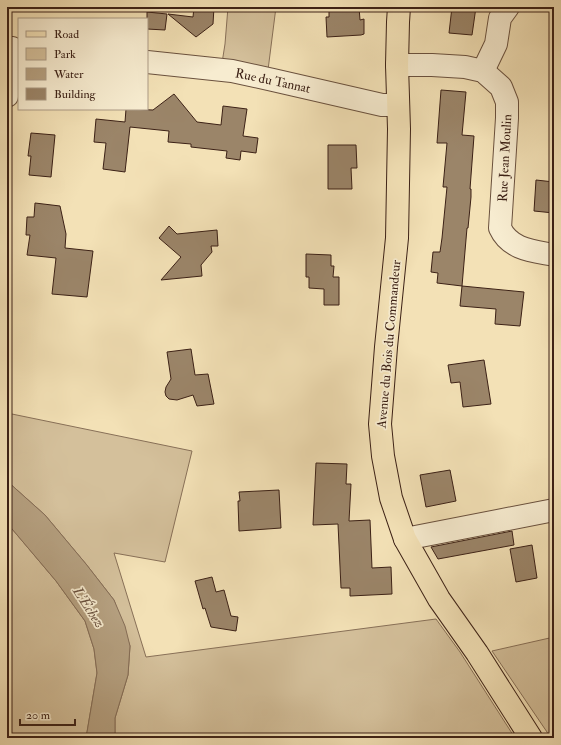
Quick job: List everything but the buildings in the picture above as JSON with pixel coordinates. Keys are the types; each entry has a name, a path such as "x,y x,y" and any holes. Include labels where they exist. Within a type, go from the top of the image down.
{"main road":[{"name":"Avenue du Bois du Commandeur","path":"399,7 397,66 399,129 398,238 386,347 380,424 383,456 391,498 405,539 439,599 477,653 531,738"}],"street":[{"path":"483,71 496,44 500,18 508,7"},
{"path":"7,96 13,48"},
{"name":"Rue du Tannat","path":"148,62 232,72 274,80 382,105 398,105"},
{"name":"Rue Jean Moulin","path":"397,66 432,65 465,67 483,71 501,87 507,102 507,118 500,228 503,235 519,248 554,255"},
{"path":"405,539 554,510"}],"green space":[{"path":"228,7 276,7 268,70 222,63"},
{"path":"7,413 192,451 165,562 114,553 146,657 436,619 460,652 515,738 115,738 115,718 128,675 130,646 114,600 45,515 7,481"},
{"path":"7,523 56,581 85,621 94,649 97,673 86,738 7,738"},
{"path":"554,637 554,738 550,738 492,651"}],"water":[{"name":"L'Échez","path":"7,481 45,515 86,564 114,600 125,626 130,646 128,675 115,718 115,738 86,738 97,673 94,649 85,621 56,581 7,523"}]}
